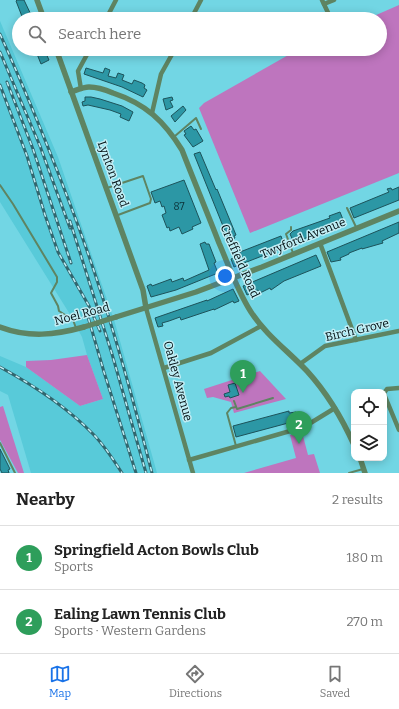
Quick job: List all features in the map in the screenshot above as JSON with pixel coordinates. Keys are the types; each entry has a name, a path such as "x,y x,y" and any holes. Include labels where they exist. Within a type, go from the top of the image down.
{"street":[{"path":"37,0 41,12"},
{"path":"110,12 116,0"},
{"path":"195,12 201,0"},
{"path":"327,12 323,2 334,0"},
{"name":"Lynton Road","path":"58,56 143,290 146,308"},
{"path":"81,89 78,71 86,56"},
{"path":"152,113 161,74 171,56"},
{"name":"Creffield Road","path":"71,92 89,87 106,90 126,97 144,106 174,137 184,156 233,278 251,311 261,326 300,364 321,388 335,408 351,438"},
{"name":"Twyford Avenue","path":"146,308 233,278 399,211"},
{"path":"320,243 356,340"},
{"name":"Noel Road","path":"0,327 14,332 40,334 66,332 146,308"},
{"name":"Oakley Avenue","path":"146,308 193,473"},
{"path":"164,368 211,353 261,326"},
{"name":"Birch Grove","path":"300,364 324,346 399,331"},
{"path":"387,389 399,388"},
{"path":"387,401 399,430"},
{"path":"189,460 304,427 335,408"},
{"path":"361,461 364,471"}],"lane":[{"path":"174,137 196,118 201,129"},
{"path":"106,188 143,176 151,199 150,203 116,215"},
{"path":"0,185 57,277 57,282 50,293 58,306 59,311 73,320 77,329"},
{"path":"347,208 356,228"},
{"path":"292,227 286,234 294,254"},
{"path":"236,447 227,413 231,408 236,407 237,409 273,398"},
{"path":"234,401 236,407"},
{"path":"0,443 15,473"},
{"path":"349,473 364,471"}],"shaded area":[{"path":"399,5 399,173 250,233 199,108 204,103 287,56 387,56 387,12 383,12"},
{"path":"0,21 12,49 12,56 15,56 58,157 115,323 157,473 31,473 8,395 0,391 0,356 26,367 80,406 103,399 82,337 71,316 0,202"},
{"path":"87,355 103,399 80,406 26,367 26,361 51,360"},
{"path":"260,371 286,399 234,413 231,402 213,397 207,398 204,389"},
{"path":"3,406 24,473 18,473 0,440 0,407"},
{"path":"302,432 308,455 314,454 320,473 244,473 296,458 290,435"}],"building":[{"path":"24,0 30,12 20,12 16,1"},
{"path":"38,56 47,56 49,60 41,64"},
{"path":"86,68 103,73 105,68 110,70 108,76 116,78 118,73 124,75 122,80 132,84 134,80 142,83 145,85 144,88 147,90 143,97 122,87 84,74"},
{"path":"85,97 100,99 122,106 133,112 129,121 120,117 121,114 110,110 88,105 83,106 82,102 85,101"},
{"path":"172,97 173,100 170,101 173,107 166,110 163,99"},
{"path":"183,106 186,110 175,122 171,116"},
{"path":"191,126 194,130 196,129 203,141 193,147 184,135 186,134 184,131"},
{"path":"200,152 236,235 234,236 235,238 229,241 194,154"},
{"path":"184,180 201,223 182,234 179,227 170,231 169,227 167,228 162,215 166,213 164,206 162,207 160,201 155,203 151,192"},
{"path":"399,187 399,200 354,218 350,208 389,192 387,189 391,188 392,190"},
{"path":"340,212 344,222 294,243 290,234 293,231 330,218 329,216"},
{"path":"399,222 399,233 382,241 383,243 362,248 340,258 341,260 331,262 327,252"},
{"path":"281,236 285,247 234,267 231,259 241,255 240,252"},
{"path":"205,242 206,244 209,244 216,262 214,263 218,273 176,290 151,297 147,286 151,284 152,286 171,279 172,282 183,278 184,281 209,270 200,244"},
{"path":"316,255 321,266 284,281 271,290 270,288 260,293 258,290 247,295 243,286"},
{"path":"233,289 239,301 234,303 233,301 214,310 181,320 180,317 162,323 163,326 158,327 155,318 207,301"},
{"path":"235,383 239,395 230,398 229,396 225,397 224,394 230,392 228,385"},
{"path":"289,411 289,413 296,412 298,419 291,420 292,422 236,437 233,426"},
{"path":"0,449 10,469 8,470 9,473 2,473 0,469"}],"railway":[{"path":"0,34 51,155 92,264 124,368 152,473"},
{"path":"0,52 40,146 70,228"},
{"path":"7,82 33,149 71,263"},
{"path":"0,85 27,156 58,252 89,306 100,331"},
{"path":"70,221 112,354 146,473"},
{"path":"86,310 136,473"},
{"path":"0,367 25,381 72,414 101,443 122,473"}],"place":[{"name":"Springfield Acton Bowls Club","path":"243,393"},
{"name":"Ealing Lawn Tennis Club","path":"299,444"}]}
